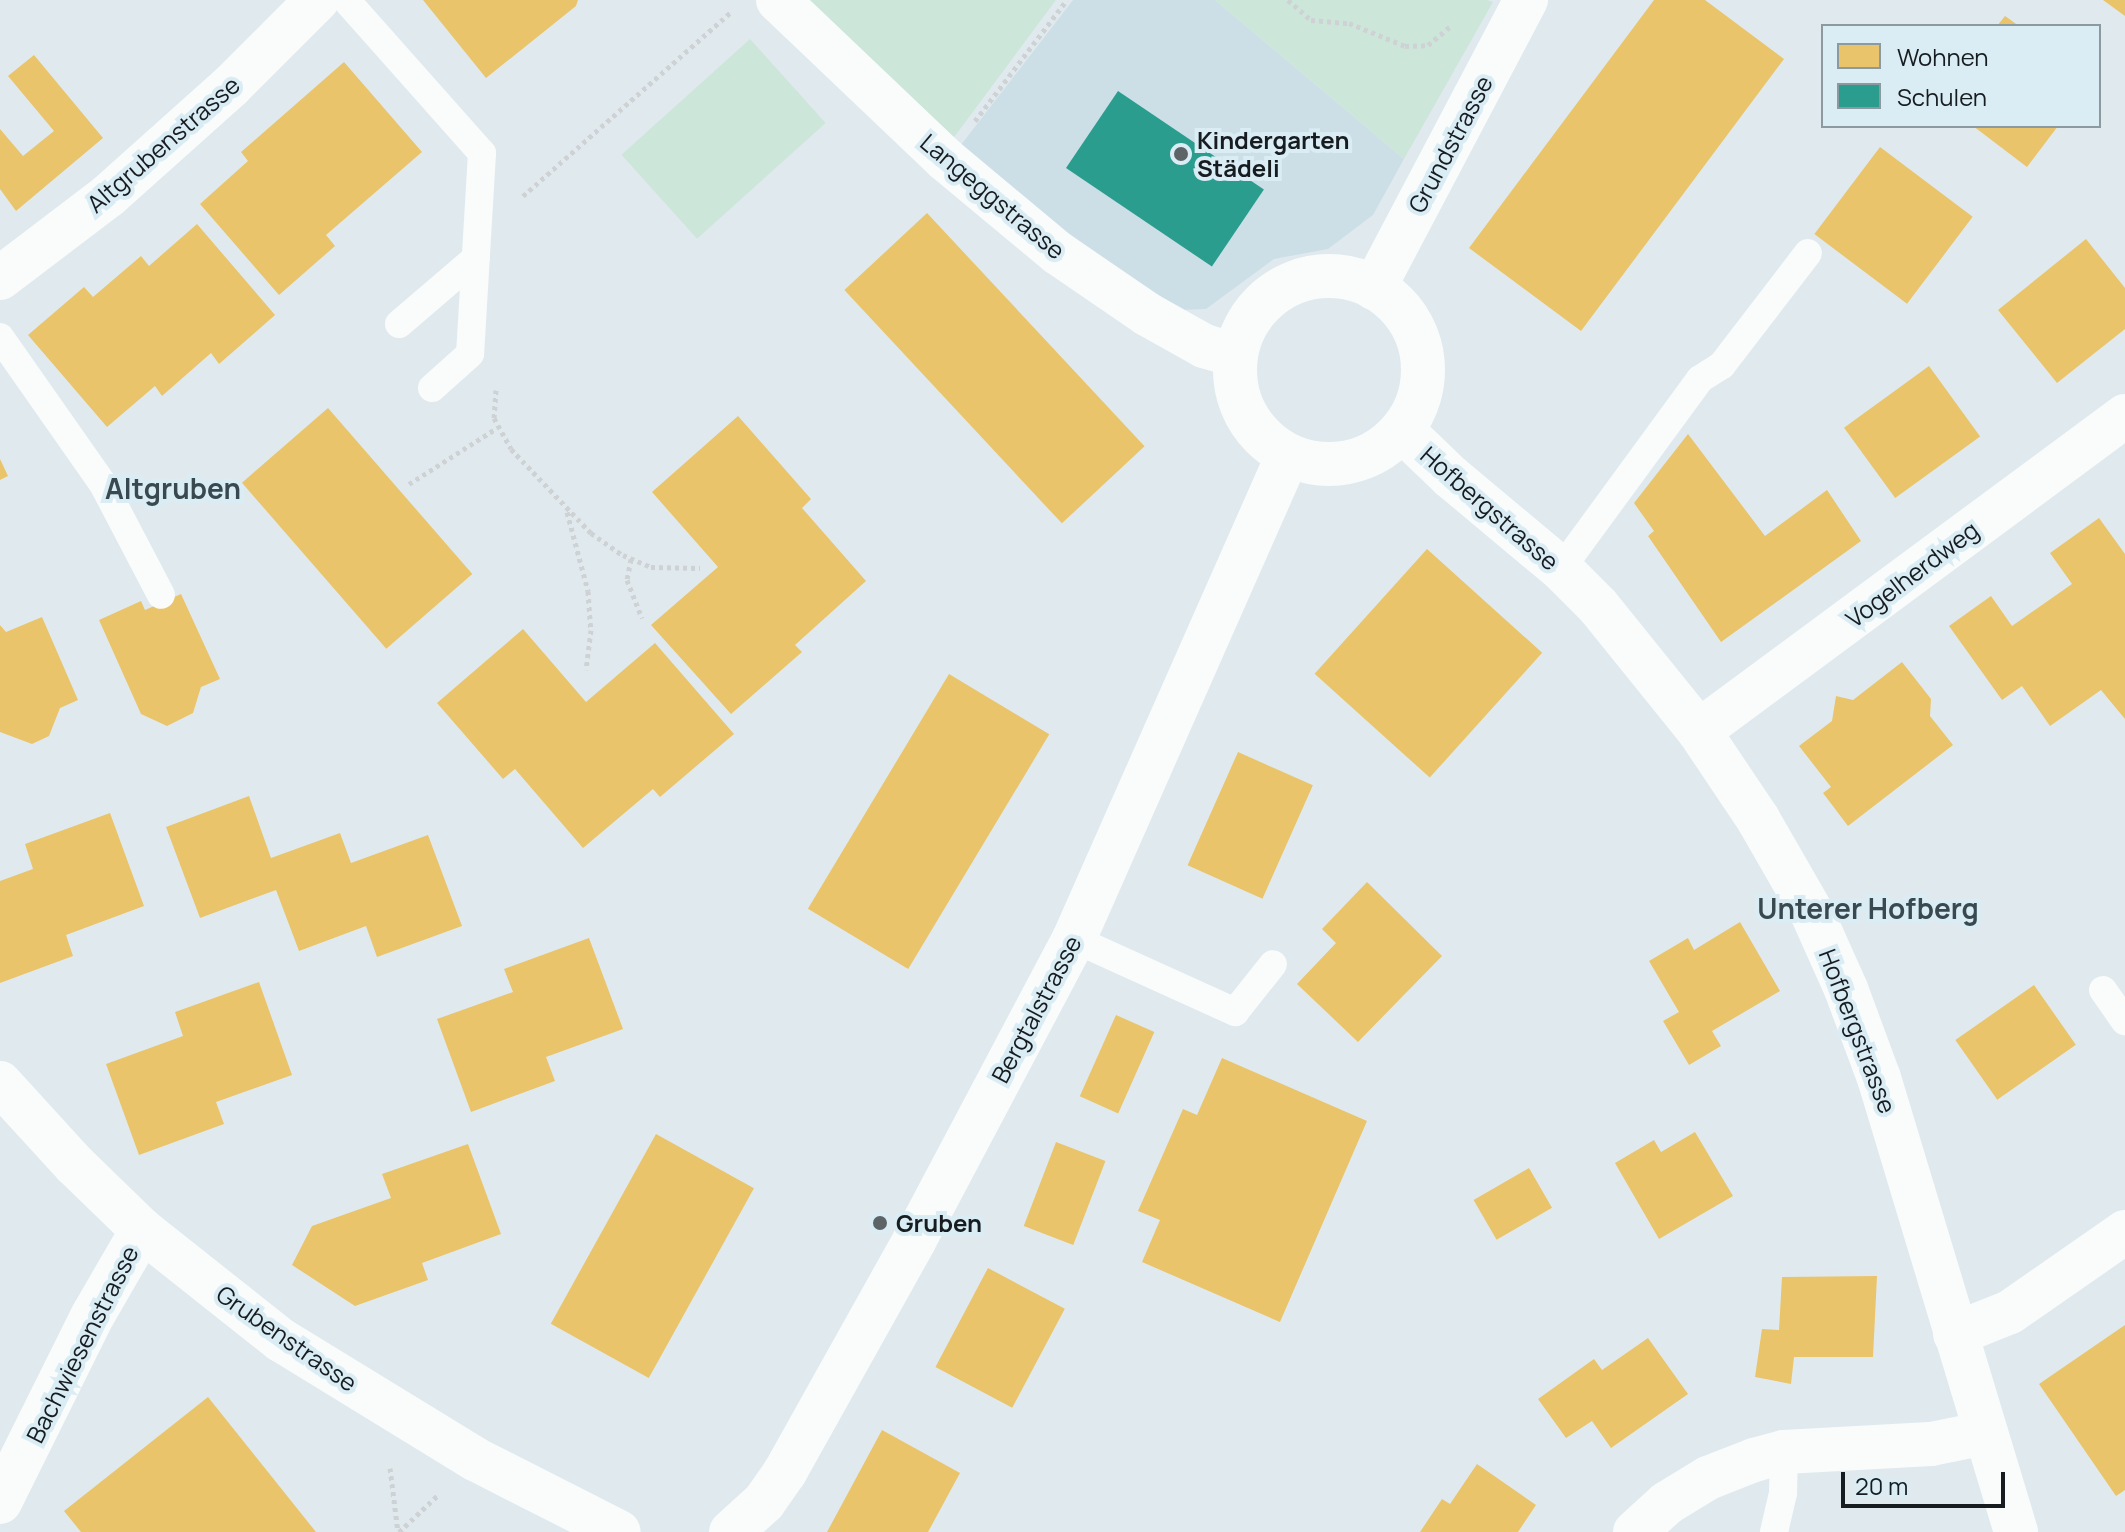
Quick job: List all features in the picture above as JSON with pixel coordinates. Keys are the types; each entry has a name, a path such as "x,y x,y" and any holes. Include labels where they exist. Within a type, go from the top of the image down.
{"street":[{"name":"Altgrubenstrasse","path":"0,278 108,196 231,86 317,0"},
{"name":"Langeggstrasse","path":"778,0 945,159 1058,253 1134,305 1204,346 1236,355"},
{"name":"Grundstrasse","path":"1374,288 1526,0"},
{"path":"1316,277 1346,277 1374,288 1396,304 1412,326 1421,352 1423,380 1416,407 1402,430 1378,451 1349,462 1318,464 1288,455 1264,439 1246,417 1236,389 1236,355 1245,327 1263,302 1288,286 1316,277"},
{"name":"Vogelherdweg","path":"1699,731 2125,416"},
{"name":"Hofbergstrasse","path":"1402,430 1451,477 1561,569 1598,606 1699,731 1758,819 1797,886 1846,989 1879,1078 2016,1532"},
{"name":"Bergtalstrasse","path":"731,1532 764,1502 785,1472 914,1241 1074,939 1288,455"},
{"name":"Grubenstrasse","path":"0,1083 75,1165 142,1230 281,1340 475,1459 619,1532"},
{"name":"Bachwiesenstrasse","path":"0,1502 93,1315 142,1230"},
{"path":"1955,1334 2010,1312 2125,1232"},
{"path":"1635,1532 1667,1503 1708,1478 1754,1460 1784,1452 1931,1444 1986,1433"}],"lane":[{"path":"346,0 482,153 470,354 432,388"},
{"path":"1561,569 1700,379 1722,365 1808,253"},
{"path":"399,324 476,258"},
{"path":"0,337 103,484 161,595"},
{"path":"1074,939 1235,1012 1273,964"},
{"path":"2103,990 2125,1021"},
{"path":"1774,1532 1783,1493 1784,1452"}],"path":[{"path":"518,201 744,0"},
{"path":"945,159 1067,0"},
{"path":"1288,0 1311,20 1349,23 1405,46 1428,45 1457,20"},
{"path":"470,354 496,385 494,418 497,428 511,449 567,511 608,546 631,559 651,567 700,568"},
{"path":"409,484 497,428"},
{"path":"567,511 588,591 591,630 586,670"},
{"path":"631,559 627,580 642,618"}],"shaded area":[{"name":"Kindergarten Städeli","path":"1073,0 1215,0 1404,159 1373,215 1328,249 1274,259 1206,309 1181,310 1075,248 957,150"}],"green space":[{"path":"795,0 1056,0 949,144"},
{"path":"1215,0 1487,0 1493,2 1404,159"},
{"path":"750,39 826,123 697,239 621,155"}],"building: Wohnen":[{"path":"423,0 578,0 576,6 486,78"},
{"path":"1654,0 1705,0 1784,59 1581,331 1469,248"},
{"path":"2103,0 2125,0 2125,16"},
{"path":"2005,16 2016,24 1999,24"},
{"path":"34,55 103,138 16,211 0,189 0,129 23,156 54,131 8,76"},
{"path":"344,62 422,152 326,235 335,246 279,295 200,204 248,161 241,152"},
{"path":"1976,128 2056,128 2027,167"},
{"path":"1880,147 1973,217 1907,304 1814,234"},
{"path":"927,213 1145,446 1062,523 844,290"},
{"path":"197,224 275,315 219,364 211,353 162,396 155,386 107,427 28,335 84,287 93,297 141,256 149,266"},
{"path":"2086,239 2125,288 2125,329 2057,383 1998,310"},
{"path":"1929,366 1980,436 1895,498 1844,428"},
{"path":"328,408 472,574 386,649 242,483"},
{"path":"738,416 811,499 802,508 866,581 795,645 802,652 731,714 651,625 718,567 652,492"},
{"path":"1688,434 1765,536 1827,490 1861,541 1721,642 1648,536 1654,531 1634,503"},
{"path":"0,459 8,476 0,480"},
{"path":"2099,518 2125,554 2125,719 2101,690 2050,726 2022,686 2002,700 1949,626 1991,596 2012,626 2072,584 2050,553"},
{"path":"1427,549 1542,653 1430,778 1315,674"},
{"path":"181,594 220,679 201,687 193,713 167,726 141,714 99,620 141,601 145,610"},
{"path":"42,617 78,700 60,708 49,736 32,744 0,732 0,625 6,632"},
{"path":"523,629 586,702 655,643 734,734 660,797 653,789 583,848 515,769 503,779 437,703"},
{"path":"1902,662 1931,699 1930,716 1953,745 1848,826 1823,793 1831,787 1799,746 1832,721 1836,696 1853,700"},
{"path":"949,674 1049,734 908,969 808,909"},
{"path":"1238,752 1313,785 1262,899 1188,865"},
{"path":"249,796 271,858 340,833 351,863 428,835 462,926 377,957 366,926 299,951 276,890 200,918 166,827"},
{"path":"110,813 144,906 66,935 73,956 0,983 0,881 33,869 25,844"},
{"path":"1367,882 1442,956 1358,1042 1297,984 1336,943 1322,929"},
{"path":"1740,922 1780,991 1712,1031 1721,1046 1689,1065 1663,1021 1679,1012 1649,961 1688,938 1694,950"},
{"path":"589,938 623,1029 546,1057 555,1081 471,1112 437,1019 513,992 504,969"},
{"path":"259,982 292,1075 216,1102 224,1124 139,1155 106,1064 183,1036 175,1012"},
{"path":"2034,985 2076,1045 1997,1100 1955,1040"},
{"path":"1116,1015 1154,1032 1118,1113 1080,1096"},
{"path":"1222,1058 1367,1121 1280,1322 1142,1262 1160,1220 1138,1211 1183,1109 1197,1115"},
{"path":"1695,1132 1733,1196 1659,1239 1615,1163 1654,1140 1661,1152"},
{"path":"656,1134 754,1188 649,1378 551,1324"},
{"path":"1056,1142 1105,1161 1073,1245 1024,1226"},
{"path":"468,1144 501,1234 422,1263 428,1280 355,1306 292,1265 312,1226 391,1198 382,1174"},
{"path":"1529,1168 1552,1208 1497,1240 1474,1200"},
{"path":"988,1268 1065,1309 1012,1408 935,1367"},
{"path":"1877,1276 1873,1357 1794,1357 1791,1384 1755,1377 1762,1329 1779,1330 1782,1277"},
{"path":"2125,1325 2125,1490 2116,1496 2039,1384"},
{"path":"1648,1338 1688,1394 1611,1448 1592,1421 1566,1438 1538,1399 1594,1359 1602,1370"},
{"path":"208,1397 316,1532 81,1532 64,1511"},
{"path":"882,1430 960,1473 928,1532 827,1532"},
{"path":"1477,1464 1536,1505 1518,1532 1420,1532 1442,1499 1450,1504"}],"building: Schulen":[{"path":"1118,91 1264,189 1212,267 1066,168"}],"place":[{"name":"Kindergarten Städeli","path":"1181,154"},
{"name":"Gruben","path":"880,1223"}],"district":[{"name":"Altgruben","path":"173,488"},
{"name":"Unterer Hofberg","path":"1868,908"}]}
